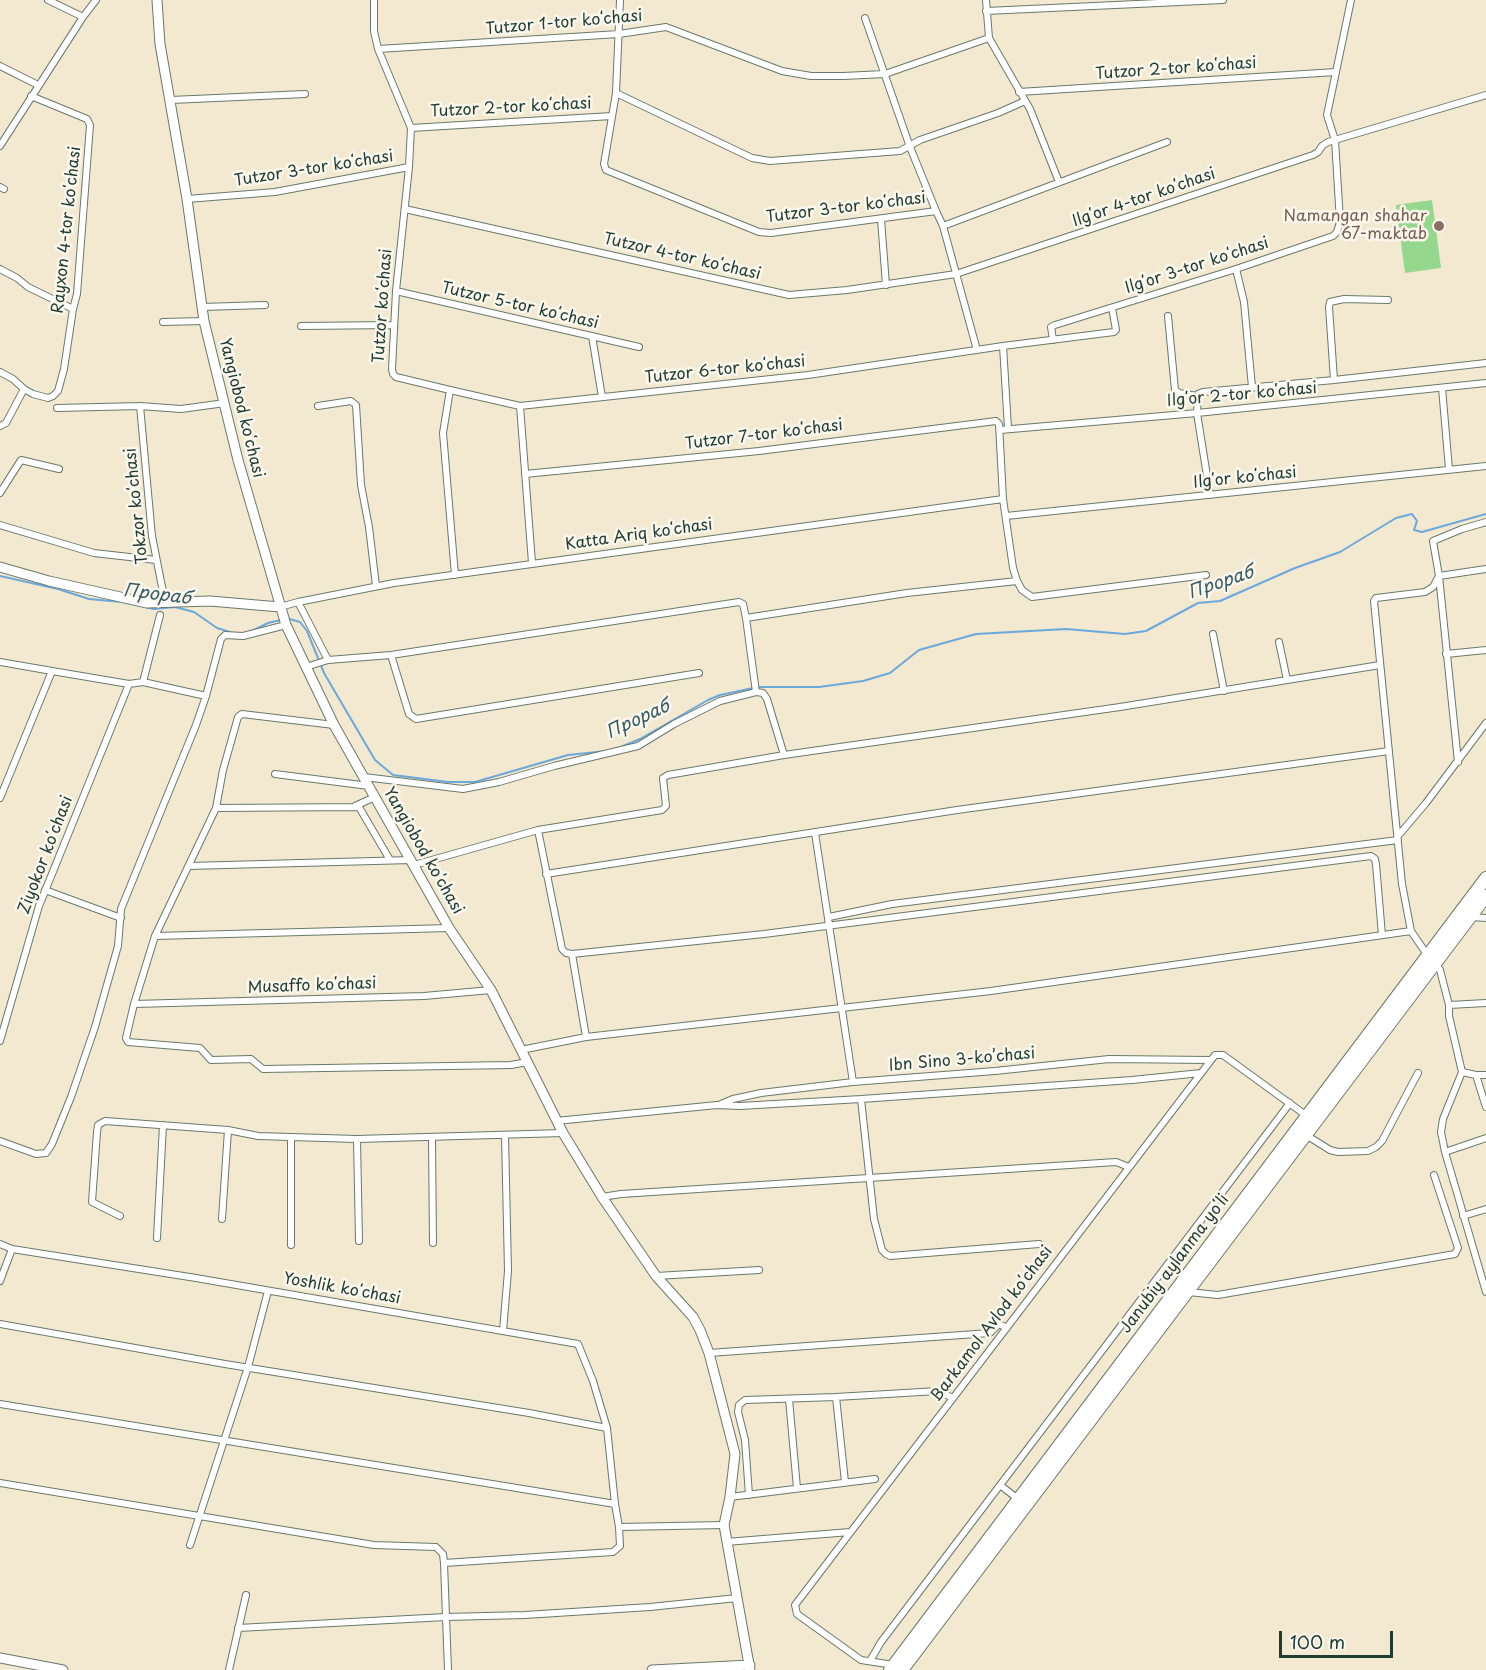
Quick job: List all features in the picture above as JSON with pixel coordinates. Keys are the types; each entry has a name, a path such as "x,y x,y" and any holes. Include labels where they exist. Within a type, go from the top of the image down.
{"highway":[{"name":"Janubiy aylanma yoʻli","path":"895,1668 1187,1292 1305,1135 1486,878"},
{"name":"Janubiy aylanma yoʻli","path":"895,1668 1307,1116 1431,959 1486,896"}],"street":[{"path":"48,0 83,17"},
{"path":"0,146 96,0"},
{"name":"Yangiobod koʻchasi","path":"157,0 160,44 187,199 204,321 238,460 286,625 334,725 366,782 449,928 491,990 562,1133 656,1276 693,1317 709,1353 735,1454 724,1526 725,1542 750,1667"},
{"name":"Tutzor koʻchasi","path":"374,0 374,31 378,49 411,128 396,291 393,374 450,390"},
{"path":"612,116 616,93 620,0"},
{"path":"986,0 989,38 1030,109 1059,182"},
{"path":"986,11 1223,0"},
{"name":"Ilgʻor 3-tor koʻchasi","path":"1053,340 1051,327 1055,325 1334,236 1340,222 1335,140 1327,115 1351,0"},
{"path":"865,18 910,147 936,211"},
{"name":"Tutzor 1-tor koʻchasi","path":"378,49 619,34 666,27 782,71 812,76 885,74 989,38"},
{"path":"0,66 38,85"},
{"name":"Tutzor 2-tor koʻchasi","path":"1019,92 1336,72"},
{"path":"616,93 752,158 770,160 900,151 920,140 998,113 1025,101"},
{"path":"171,100 305,94"},
{"name":"Ilgʻor 4-tor koʻchasi","path":"956,274 1313,155 1318,153 1324,144 1335,140 1486,95"},
{"name":"Rayxon 4-tor koʻchasi","path":"24,389 40,397 48,398 58,391 64,369 77,294 90,125 87,119 31,96"},
{"name":"Tutzor 2-tor koʻchasi","path":"411,128 612,116"},
{"name":"Tutzor 3-tor koʻchasi","path":"612,116 604,164 608,171 759,232 771,233 936,211 943,226 1167,142"},
{"name":"Tutzor 3-tor koʻchasi","path":"187,199 275,192 409,167"},
{"name":"Tutzor 4-tor koʻchasi","path":"405,209 789,295 886,285 956,274"},
{"path":"881,219 886,285"},
{"path":"943,226 977,350"},
{"path":"0,269 28,287 73,309"},
{"path":"1236,269 1244,302 1252,387"},
{"name":"Tutzor 5-tor koʻchasi","path":"396,291 639,347"},
{"path":"1334,380 1330,302 1344,299 1388,300"},
{"path":"202,307 265,305"},
{"name":"Ilgʻor 3-tor koʻchasi","path":"1003,346 1115,331 1112,308"},
{"path":"1168,316 1175,390 1179,393 1197,396 1203,392 1486,363"},
{"path":"163,322 204,321"},
{"path":"301,326 394,325"},
{"path":"592,336 602,397"},
{"path":"1003,346 1008,428"},
{"name":"Tutzor 6-tor koʻchasi","path":"450,390 520,406 808,375 1003,346"},
{"path":"0,372 13,379 24,389 6,423 0,426"},
{"name":"Ilgʻor 2-tor koʻchasi","path":"1000,429 1197,413 1486,383"},
{"path":"1442,388 1449,469"},
{"path":"450,390 443,433 455,575"},
{"path":"1197,396 1197,413 1210,495"},
{"path":"318,406 351,401 356,405 361,485 376,586"},
{"path":"57,408 140,406 181,409 225,403"},
{"name":"Tokzor koʻchasi","path":"140,406 156,560 165,602"},
{"path":"520,406 532,563"},
{"name":"Tutzor 7-tor koʻchasi","path":"525,474 759,451 990,420 996,421 1000,429"},
{"path":"1000,429 1004,499 1013,568 1022,590 1032,597 1206,575"},
{"path":"0,493 21,460 59,470"},
{"name":"Ilgʻor koʻchasi","path":"1006,516 1486,466"},
{"name":"Katta Ariq koʻchasi","path":"280,607 376,586 1004,499"},
{"path":"1458,762 1434,540 1486,522"},
{"path":"0,525 94,553 156,560"},
{"path":"0,567 49,582 147,603 210,601 280,607"},
{"path":"1439,576 1486,569"},
{"path":"1439,576 1433,587 1425,592 1376,598 1374,601 1402,884 1411,931 1440,970 1462,1072 1443,1119 1445,1152 1486,1292"},
{"path":"746,618 907,593 1017,581"},
{"path":"298,602 328,660"},
{"path":"306,667 328,660 391,655 735,602 743,604 756,689"},
{"path":"143,682 160,615"},
{"path":"0,1141 36,1154 46,1152 52,1143 71,1097 95,1027 118,946 121,909 206,696 219,646 225,635 243,636 286,625"},
{"path":"1213,634 1224,691"},
{"path":"1279,642 1287,680"},
{"path":"1446,654 1486,650"},
{"path":"391,655 409,714 416,719 699,673"},
{"path":"0,662 129,684 143,682 206,696"},
{"path":"189,866 390,860 412,863 538,830 662,810 666,806 663,782 665,776 784,755 1224,691 1380,665"},
{"path":"0,798 52,671"},
{"name":"Ziyokor koʻchasi","path":"0,1041 45,890 129,684"},
{"path":"275,774 463,789 638,746 674,724 720,701 756,689 767,699 784,755"},
{"path":"334,725 242,714 238,717 216,808 155,936 134,1004 126,1038 128,1042 194,1047 205,1051 211,1060 251,1059 263,1069 511,1065 527,1062"},
{"path":"829,917 892,904 1398,838 1486,723"},
{"path":"546,874 957,810 1389,751"},
{"path":"216,808 355,806 375,797"},
{"path":"355,806 363,811 390,860"},
{"path":"538,830 561,949 572,954 764,934 1371,856 1375,859 1382,935"},
{"path":"815,833 853,1082"},
{"path":"1301,852 1301,864"},
{"path":"45,890 121,918"},
{"path":"1470,917 1486,918"},
{"path":"155,936 449,928"},
{"path":"521,1050 586,1037 991,991 1411,931"},
{"path":"572,954 586,1037"},
{"name":"Musaffo koʻchasi","path":"134,1004 402,997 491,990"},
{"path":"1449,1005 1486,1003"},
{"path":"1211,1060 1215,1055 1223,1055 1307,1116"},
{"name":"Ibn Sino 3-koʼchasi","path":"717,1105 733,1098 761,1093 853,1082 1109,1059 1211,1060"},
{"name":"Barkamol Avlod koʻchasi","path":"895,1668 861,1660 797,1614 795,1605 1211,1060"},
{"path":"1462,1072 1476,1075 1486,1074"},
{"name":"Ibn Sino 3-koʼchasi","path":"556,1120 717,1105 740,1106 861,1099 1201,1073"},
{"path":"1305,1135 1330,1150 1338,1152 1368,1151 1376,1147 1382,1141 1418,1073"},
{"path":"1476,1075 1486,1107"},
{"path":"861,1099 868,1179 874,1219 882,1250 890,1256 1039,1244"},
{"path":"870,1661 881,1642 1290,1103"},
{"path":"120,1216 93,1202 98,1125 105,1121 228,1130 258,1136 357,1139 562,1133"},
{"path":"157,1238 163,1125"},
{"path":"222,1220 228,1130"},
{"path":"504,1331 508,1271 505,1136"},
{"path":"291,1137 291,1245"},
{"path":"432,1138 433,1243"},
{"path":"1445,1152 1486,1138"},
{"path":"357,1139 359,1241"},
{"path":"602,1197 1116,1162 1129,1167"},
{"path":"1187,1292 1218,1295 1455,1254 1458,1248 1434,1175"},
{"path":"1463,1216 1486,1209"},
{"name":"Yoshlik koʻchasi","path":"0,1244 12,1249 574,1342 580,1345 607,1428 620,1546 613,1552 444,1563"},
{"path":"0,1281 12,1249"},
{"path":"656,1276 759,1270"},
{"path":"190,1545 248,1367 268,1291"},
{"path":"0,1324 607,1428"},
{"path":"709,1353 990,1334 999,1324 1007,1328"},
{"path":"749,1495 745,1440 738,1412 739,1405 745,1400 836,1398 938,1391 953,1398"},
{"path":"836,1398 845,1482"},
{"path":"789,1399 796,1488"},
{"path":"0,1404 615,1504"},
{"path":"730,1497 875,1479"},
{"path":"0,1483 374,1545 436,1547 443,1554 444,1563 448,1670"},
{"path":"1000,1485 1019,1500"},
{"path":"619,1527 724,1526"},
{"path":"725,1542 850,1532"},
{"path":"229,1670 246,1595"},
{"path":"238,1628 525,1615 650,1607 737,1598"},
{"path":"0,1658 58,1670"},
{"path":"652,1670 750,1667"}],"green space":[{"path":"1432,200 1441,268 1405,273 1396,205"}],"waterway":[{"name":"Прораб","path":"616,749 640,739 720,695 758,687 819,687 863,681 890,673 919,650 976,634 1066,629 1125,634 1146,631 1198,603 1220,601 1295,568 1340,552 1396,518 1412,514 1417,521 1414,530 1422,532 1486,514"},
{"name":"Прораб","path":"0,576 58,589 89,599 122,602 154,609 175,607 194,612 217,628 230,632"},
{"name":"Прораб","path":"286,618 300,622 307,631 324,673 375,760 393,775 448,782 475,782 568,755 607,751"},
{"name":"Прораб","path":"250,632 268,623 281,620"}],"place":[{"name":"Namangan shahar 67-maktab","path":"1439,226"}]}
